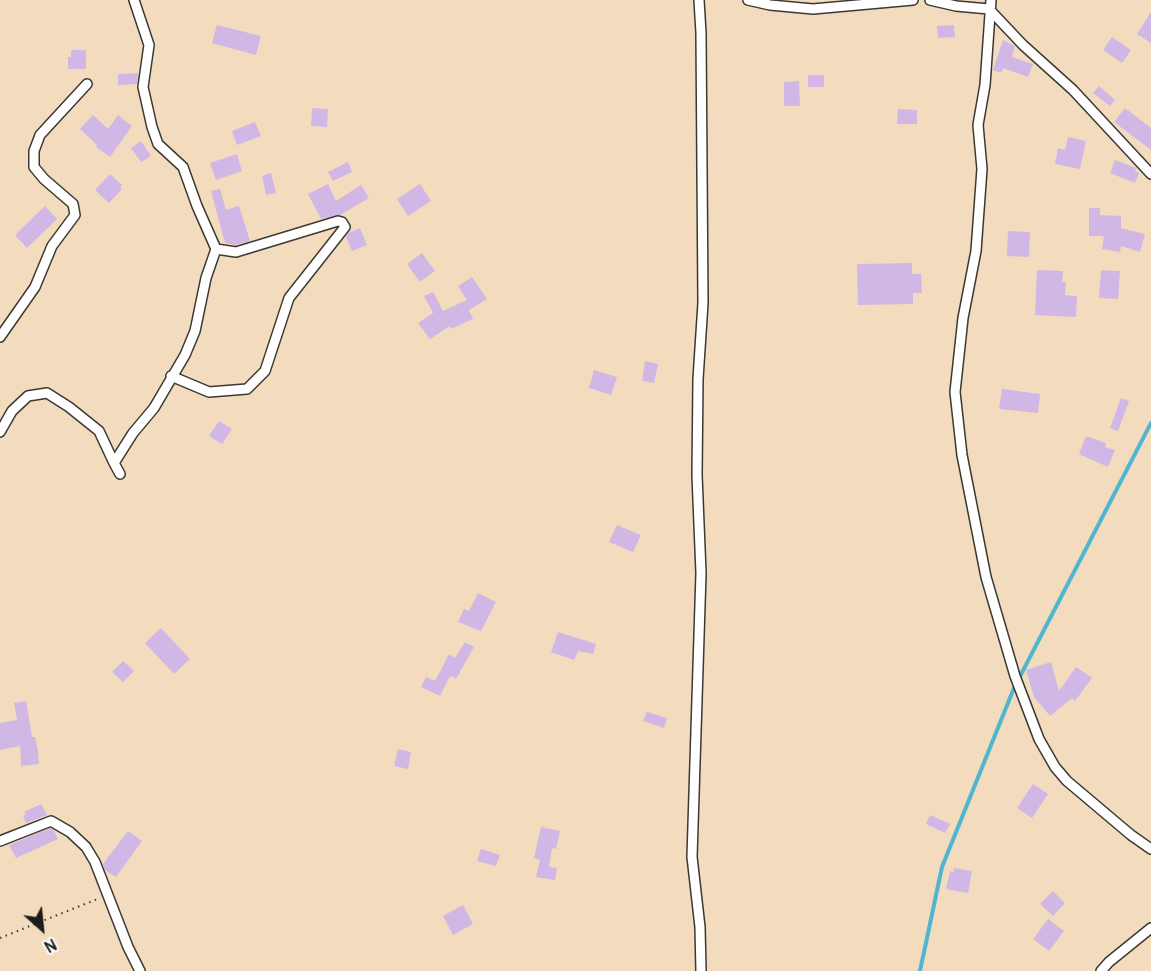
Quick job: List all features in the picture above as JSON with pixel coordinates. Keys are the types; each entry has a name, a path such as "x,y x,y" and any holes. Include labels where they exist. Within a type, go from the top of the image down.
{"street":[{"path":"114,462 133,433 154,408 185,355 195,331 206,278 216,249 183,167 159,144 152,127 144,87 149,45 134,0"},
{"path":"699,0 703,303 698,379 697,475 701,573 692,857 699,927 700,971"},
{"path":"748,0 770,5 813,9 913,0"},
{"path":"930,0 956,6 990,4"},
{"path":"990,4 1023,45 1073,90 1151,174"},
{"path":"990,4 986,75 978,125 982,169 976,251 963,318 955,392 968,484 986,577 1015,676 1040,739 1055,767 1067,781 1151,849"},
{"path":"0,337 35,287 52,246 75,215 73,204 44,179 34,167 34,151 40,135 87,84"},
{"path":"171,376 209,392 247,389 265,371 289,298 345,227 342,222 338,221 236,252 216,249"},
{"path":"0,432 12,411 28,396 47,393 99,431 120,474"},
{"path":"0,841 51,821 70,832 86,847 95,862 128,948 140,971"},
{"path":"1101,971 1151,928"}],"path":[{"path":"0,938 108,895"}],"building":[{"path":"1151,12 1151,43 1137,34"},
{"path":"217,25 261,36 256,55 212,43"},
{"path":"954,25 955,37 938,38 937,26"},
{"path":"1112,37 1131,50 1122,63 1103,50"},
{"path":"1003,40 1015,46 1012,57 1033,64 1028,77 1003,68 1001,73 993,70"},
{"path":"71,50 86,50 86,69 68,69 68,57 71,57"},
{"path":"138,73 137,84 118,85 118,74"},
{"path":"808,75 824,75 824,87 808,87"},
{"path":"799,81 800,106 784,106 784,82"},
{"path":"1099,86 1115,100 1110,106 1093,93"},
{"path":"312,108 328,109 327,127 311,126"},
{"path":"1125,108 1151,128 1151,150 1114,122"},
{"path":"898,109 917,110 917,124 897,124"},
{"path":"93,115 108,129 118,115 132,126 110,157 96,147 97,145 80,129"},
{"path":"255,122 261,136 237,145 232,131"},
{"path":"1068,137 1086,141 1080,169 1055,164 1058,148 1065,150"},
{"path":"141,141 151,156 141,162 131,148"},
{"path":"237,154 242,171 216,180 210,163"},
{"path":"1115,160 1136,168 1135,171 1139,173 1135,183 1110,173"},
{"path":"348,162 352,172 333,181 328,172"},
{"path":"271,173 276,193 266,195 262,176"},
{"path":"110,174 122,185 120,188 122,189 109,203 95,190"},
{"path":"328,184 336,201 361,185 369,198 340,215 321,219 308,194"},
{"path":"420,184 431,201 408,216 397,199"},
{"path":"220,189 226,210 239,206 250,241 235,245 225,243 211,191"},
{"path":"45,206 57,219 27,248 15,235"},
{"path":"1089,208 1100,208 1100,215 1121,216 1121,228 1145,234 1140,252 1121,246 1120,252 1102,249 1104,236 1089,236"},
{"path":"360,228 367,245 352,251 346,237"},
{"path":"1008,231 1030,232 1029,257 1007,256"},
{"path":"422,253 435,271 420,282 407,264"},
{"path":"912,263 912,274 921,274 922,293 913,293 913,304 858,305 857,264"},
{"path":"1037,270 1063,271 1062,282 1066,282 1065,295 1077,296 1076,317 1035,315"},
{"path":"1101,270 1120,271 1118,299 1099,298"},
{"path":"472,277 487,299 469,310 473,319 451,329 450,326 430,339 418,323 433,313 424,296 433,292 443,311 467,300 458,286"},
{"path":"645,361 658,364 654,383 642,381"},
{"path":"594,370 617,377 611,395 589,388"},
{"path":"1002,389 1040,394 1038,413 999,409"},
{"path":"1121,398 1129,401 1118,431 1110,428"},
{"path":"219,421 232,429 222,444 209,436"},
{"path":"1086,436 1106,443 1105,447 1115,450 1108,467 1079,454"},
{"path":"617,525 641,535 633,552 609,542"},
{"path":"478,593 496,602 481,631 458,622 464,609 469,611"},
{"path":"161,628 190,659 174,674 145,643"},
{"path":"558,632 596,644 593,654 578,651 574,660 551,652"},
{"path":"465,642 474,647 456,679 451,676 449,678 440,696 421,687 426,677 435,681 449,654 455,658"},
{"path":"123,661 134,671 123,682 112,672"},
{"path":"1051,662 1059,691 1076,667 1092,678 1075,701 1072,698 1050,716 1034,697 1026,670"},
{"path":"26,701 39,764 21,766 20,746 0,750 0,723 17,720 14,703"},
{"path":"647,712 667,718 664,728 643,721"},
{"path":"398,749 411,752 408,769 394,766"},
{"path":"1033,784 1048,794 1032,818 1017,808"},
{"path":"41,804 47,815 26,823 24,812"},
{"path":"930,815 950,824 945,833 926,824"},
{"path":"541,827 560,831 556,849 552,848 549,867 557,868 555,880 536,877 540,860 534,858"},
{"path":"50,828 58,839 16,858 9,845"},
{"path":"128,831 142,841 116,877 105,870 103,864"},
{"path":"481,849 500,855 496,866 477,861"},
{"path":"954,868 972,871 968,893 946,889 950,871 954,872"},
{"path":"1053,891 1065,903 1053,916 1040,904"},
{"path":"463,905 473,924 453,935 443,916"},
{"path":"1048,919 1064,931 1049,951 1033,939"}],"waterway":[{"path":"920,971 942,867 1014,688 1151,423"}]}
